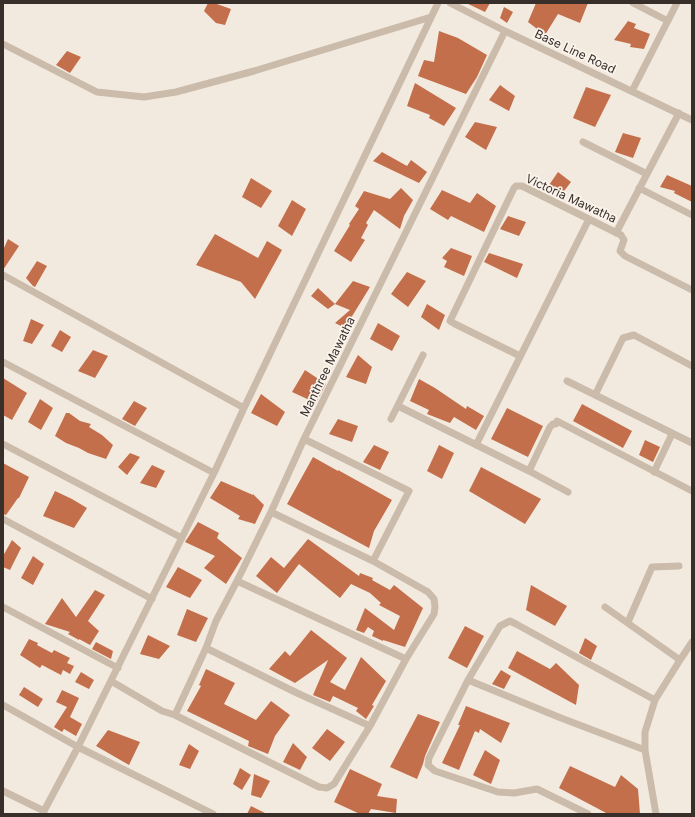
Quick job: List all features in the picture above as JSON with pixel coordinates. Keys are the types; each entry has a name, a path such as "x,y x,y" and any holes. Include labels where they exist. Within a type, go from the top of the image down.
{"street":[{"path":"3,791 44,813 118,668 214,473 438,3"},
{"name":"Base Line Road","path":"450,3 505,31 692,120"},
{"path":"633,3 668,21"},
{"path":"632,91 677,3"},
{"path":"3,44 97,92 144,97 176,92 254,71 432,17"},
{"name":"Manthree Mawatha","path":"175,715 206,648 216,622 271,512 304,439 505,31"},
{"path":"679,113 616,233 621,235 624,240 620,251 625,256 692,290"},
{"path":"583,142 646,174"},
{"name":"Victoria Mawatha","path":"520,356 450,321 514,188 516,186 522,186 616,233"},
{"path":"639,188 692,215"},
{"path":"476,445 589,219"},
{"path":"3,276 244,408"},
{"path":"595,395 623,338 634,335 692,366"},
{"path":"391,419 423,355"},
{"path":"3,362 214,473"},
{"path":"567,381 692,443"},
{"path":"398,406 568,492"},
{"path":"529,471 550,427 553,424 556,424 557,421 692,491"},
{"path":"654,472 672,434"},
{"path":"304,439 409,491 374,561"},
{"path":"3,444 182,538"},
{"path":"111,681 162,711 175,715 319,787 327,788 334,784 370,726 406,659 434,614 434,599 428,592 374,561 271,512"},
{"path":"3,519 152,599"},
{"path":"628,622 652,567 679,566"},
{"path":"237,581 406,659"},
{"path":"3,607 118,668"},
{"path":"605,607 680,660"},
{"path":"588,814 537,789 514,793 498,792 435,771 428,765 429,758 468,680 500,626 510,621 655,700"},
{"path":"656,814 644,750 645,732 655,700 692,642"},
{"path":"206,648 297,693 370,726"},
{"path":"468,680 644,750"},
{"path":"3,705 78,747 213,814"}],"building":[{"path":"208,3 214,3 231,9 225,25 216,23 204,11"},
{"path":"466,3 490,3 485,12"},
{"path":"536,3 588,3 580,23 558,14 545,35 528,22"},
{"path":"504,7 513,12 507,23 500,18"},
{"path":"628,21 636,24 634,28 650,34 644,49 630,47 631,44 614,40"},
{"path":"439,31 458,38 487,55 477,77 466,94 418,76 424,60 434,62"},
{"path":"67,51 81,57 70,73 56,65"},
{"path":"415,83 456,108 444,126 429,118 430,115 407,106"},
{"path":"500,85 515,96 509,111 489,100"},
{"path":"586,87 611,95 595,127 573,118"},
{"path":"475,122 497,127 486,150 465,137"},
{"path":"623,133 641,138 633,158 615,152"},
{"path":"382,152 407,166 411,160 427,172 419,183 373,161"},
{"path":"558,172 571,182 561,195 547,188"},
{"path":"667,175 692,186 692,202 674,193 675,191 660,187"},
{"path":"251,178 272,191 261,208 242,197"},
{"path":"401,188 413,200 404,216 400,229 374,210 366,223 368,225 361,238 365,240 351,262 334,251 359,209 355,206 364,191 390,199"},
{"path":"442,190 470,203 477,193 496,206 484,232 451,216 448,220 430,209"},
{"path":"292,200 306,209 292,236 278,226"},
{"path":"508,216 526,222 519,236 500,229"},
{"path":"215,234 258,258 267,241 282,250 255,299 241,282 196,265"},
{"path":"8,239 19,246 3,270 3,250"},
{"path":"451,248 472,256 464,276 444,267 447,261 442,258"},
{"path":"489,253 523,264 517,278 484,262"},
{"path":"37,261 47,266 35,287 26,278"},
{"path":"407,272 426,281 408,307 391,294"},
{"path":"353,281 370,287 351,318 355,319 347,329 335,323 350,310 335,304"},
{"path":"318,288 335,304 328,309 311,296"},
{"path":"427,304 445,315 439,330 421,317"},
{"path":"31,319 44,325 32,344 23,341"},
{"path":"378,323 400,336 392,351 370,339"},
{"path":"60,330 71,337 62,352 51,346"},
{"path":"93,350 108,356 95,378 78,371"},
{"path":"358,355 372,367 366,384 346,377"},
{"path":"305,370 326,384 316,403 292,392"},
{"path":"3,378 27,393 12,420 3,415"},
{"path":"419,379 466,409 467,406 484,416 476,430 454,417 450,423 427,414 429,410 410,401"},
{"path":"261,394 285,412 277,426 251,413"},
{"path":"40,399 53,408 41,430 28,422"},
{"path":"134,401 147,408 135,426 122,419"},
{"path":"582,404 632,431 623,448 573,421"},
{"path":"507,408 543,426 528,457 491,439"},
{"path":"66,413 69,413 80,421 91,424 89,427 102,435 113,445 106,459 88,453 55,436"},
{"path":"338,419 358,426 352,442 329,434"},
{"path":"645,440 660,447 653,462 639,455"},
{"path":"374,445 389,452 380,470 363,462"},
{"path":"439,445 454,453 442,479 427,471"},
{"path":"130,453 140,457 127,475 118,467"},
{"path":"313,457 392,500 374,531 369,548 287,504"},
{"path":"3,463 29,477 19,498 6,515 3,514"},
{"path":"152,465 165,471 156,488 140,483"},
{"path":"481,467 541,499 525,524 469,491"},
{"path":"221,481 253,494 264,505 255,524 238,519 240,516 210,498"},
{"path":"55,491 87,508 74,528 43,516"},
{"path":"198,522 219,533 217,538 242,558 226,584 204,568 215,556 185,542"},
{"path":"308,539 359,576 360,573 373,578 372,580 390,590 394,585 423,608 405,647 383,641 372,636 374,631 368,627 364,633 356,630 365,608 394,630 400,616 379,605 381,603 370,593 351,584 340,598 299,564 277,593 256,576 271,557 284,568"},
{"path":"12,540 21,548 10,570 3,567 3,556"},
{"path":"33,556 44,564 33,585 21,578"},
{"path":"178,567 202,580 190,598 166,587"},
{"path":"531,585 567,606 555,626 526,610"},
{"path":"95,590 105,595 88,621 99,631 90,645 68,634 70,632 45,624 62,598 76,617"},
{"path":"187,609 208,618 196,642 177,635"},
{"path":"465,626 484,636 467,668 448,658"},
{"path":"311,630 347,658 330,682 345,690 361,657 386,681 372,705 374,706 366,719 356,711 358,708 333,696 330,702 313,695 328,660 295,683 269,669 285,651 290,656"},
{"path":"148,635 170,646 159,659 140,654"},
{"path":"585,638 597,646 591,660 579,653"},
{"path":"29,639 38,643 37,645 52,653 54,650 70,658 67,663 74,666 70,674 63,670 61,675 42,665 40,668 20,655"},
{"path":"96,642 113,651 111,659 92,649"},
{"path":"517,651 550,669 556,663 579,685 576,705 508,668"},
{"path":"206,669 235,683 224,704 256,720 271,701 290,715 275,736 268,754 248,746 249,741 187,711 201,686 199,685"},
{"path":"501,670 511,676 504,689 492,684"},
{"path":"81,672 94,680 89,689 75,682"},
{"path":"24,687 43,699 38,707 19,695"},
{"path":"62,690 79,698 70,717 82,724 76,736 64,729 62,732 54,727 67,707 56,702"},
{"path":"466,706 510,723 501,743 480,729 479,733 475,731 459,770 442,763 460,725 458,725"},
{"path":"418,714 440,722 417,779 390,767"},
{"path":"327,729 345,742 330,761 312,748"},
{"path":"108,730 140,742 129,765 96,746"},
{"path":"293,743 307,757 300,770 283,762"},
{"path":"189,744 199,751 190,769 179,765"},
{"path":"485,750 500,760 491,784 473,775"},
{"path":"570,766 615,787 621,775 638,789 640,814 608,814 559,788"},
{"path":"240,768 251,775 242,790 233,784"},
{"path":"350,769 382,784 377,796 397,799 396,813 371,809 368,814 360,814 334,802"},
{"path":"254,774 270,781 261,798 251,795"},
{"path":"251,806 267,814 247,814"}]}
